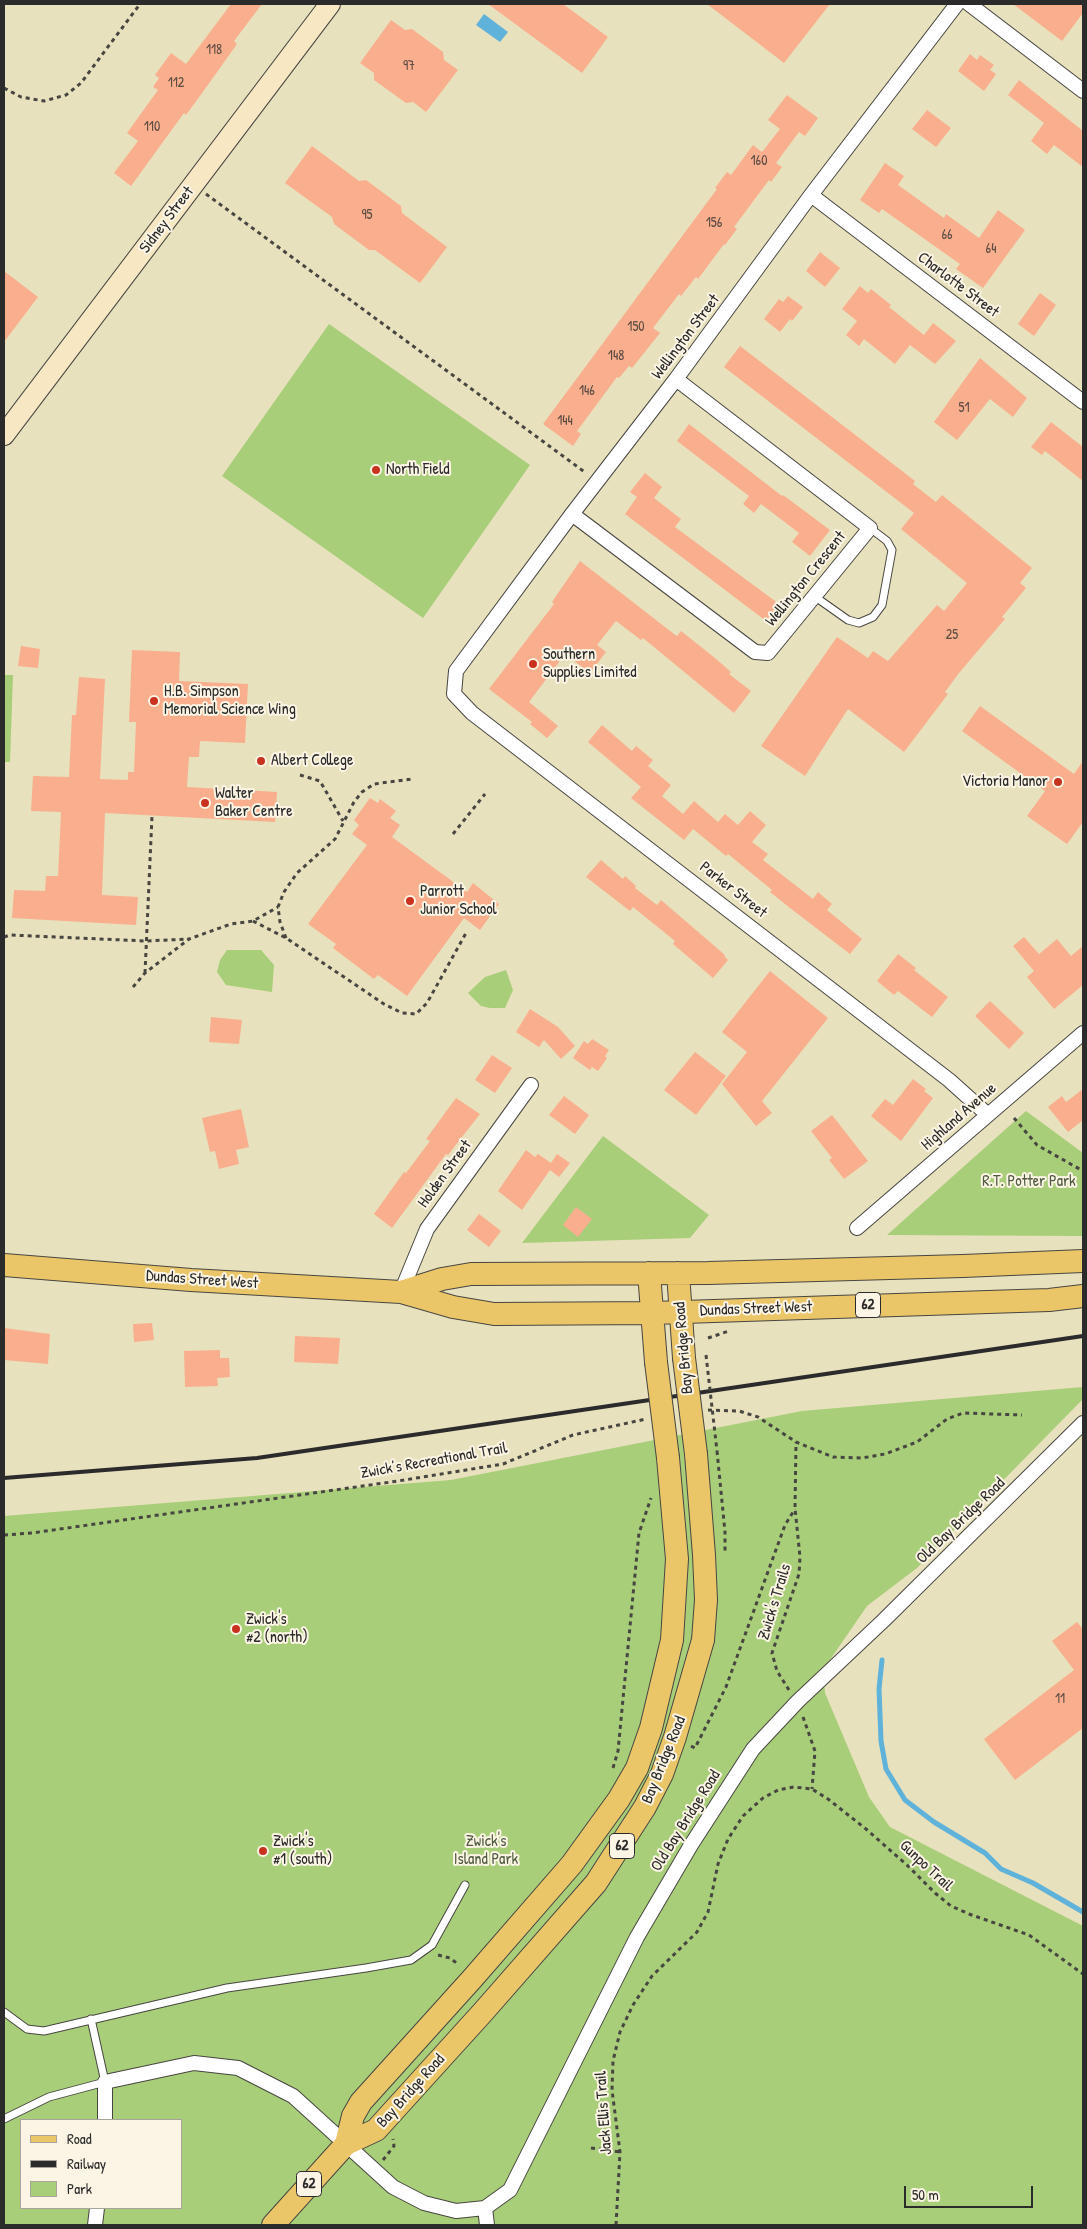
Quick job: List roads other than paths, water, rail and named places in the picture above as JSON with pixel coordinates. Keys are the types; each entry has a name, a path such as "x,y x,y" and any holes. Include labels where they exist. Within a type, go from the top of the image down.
{"main road":[{"name":"Sidney Street","path":"4,435 330,4"},
{"name":"Dundas Street West","path":"401,1292 442,1279 471,1274 649,1274 1083,1261"},
{"name":"Dundas Street West","path":"4,1266 191,1280 401,1292 453,1307 494,1314 653,1314 1039,1300 1083,1296"},
{"name":"Bay Bridge Road","path":"346,2144 376,2130 596,1883 645,1807 662,1774 675,1737 703,1640 706,1600 704,1555 706,1453 695,1357 680,1312 678,1273"},
{"name":"Bay Bridge Road","path":"346,2144 353,2116 361,2102 479,1972 572,1864 618,1799 637,1768 652,1728 672,1640 677,1559 668,1458 656,1362 649,1274"},
{"name":"62","path":"273,2225 346,2144"}],"street":[{"name":"Wellington Street","path":"454,694 456,671 572,514 676,379 811,196 957,4"},
{"path":"969,4 1083,90"},
{"name":"Charlotte Street","path":"811,196 1083,402"},
{"name":"Wellington Crescent","path":"572,514 755,652 768,653 870,528 676,379"},
{"name":"Parker Street","path":"454,694 472,713 949,1080 988,1115"},
{"name":"Highland Avenue","path":"857,1228 1083,1033"},
{"name":"Holden Street","path":"401,1292 427,1229 531,1085"},
{"name":"Old Bay Bridge Road","path":"486,2208 510,2190 637,1937 691,1845 753,1749 798,1701 898,1607 1083,1423"},
{"path":"105,2119 105,2082 194,2063 238,2068 293,2096 393,2187 424,2203 456,2211 486,2208 487,2225"},
{"path":"94,2225 97,2209"}],"lane":[{"path":"814,596 848,620 859,623 873,617 882,605 892,550 887,541 870,528"},
{"path":"4,2012 27,2029 44,2031 227,1988 411,1960 432,1945 465,1885"},
{"path":"4,2119 49,2098 105,2082 91,2020"}],"water":[{"path":"484,14 508,32 500,42 476,25"}],"waterway":[{"path":"882,1660 879,1689 881,1741 886,1769 905,1800 934,1822 985,1853 1001,1869 1033,1883 1083,1912"}],"railway":[{"path":"4,1478 257,1458 1083,1336"}],"place":[{"name":"North Field","path":"376,470"},
{"name":"Southern Supplies Limited","path":"533,664"},
{"name":"H.B. Simpson Memorial Science Wing","path":"154,701"},
{"name":"Albert College","path":"261,761"},
{"name":"Victoria Manor","path":"1058,782"},
{"name":"Walter Baker Centre","path":"205,803"},
{"name":"Parrott Junior School","path":"410,901"},
{"name":"Zwick's #2 (north)","path":"236,1629"},
{"name":"Zwick's #1 (south)","path":"263,1851"}],"park label":[{"name":"R.T. Potter Park","path":"1029,1182"},
{"name":"Zwick's Island Park","path":"486,1851"}]}
